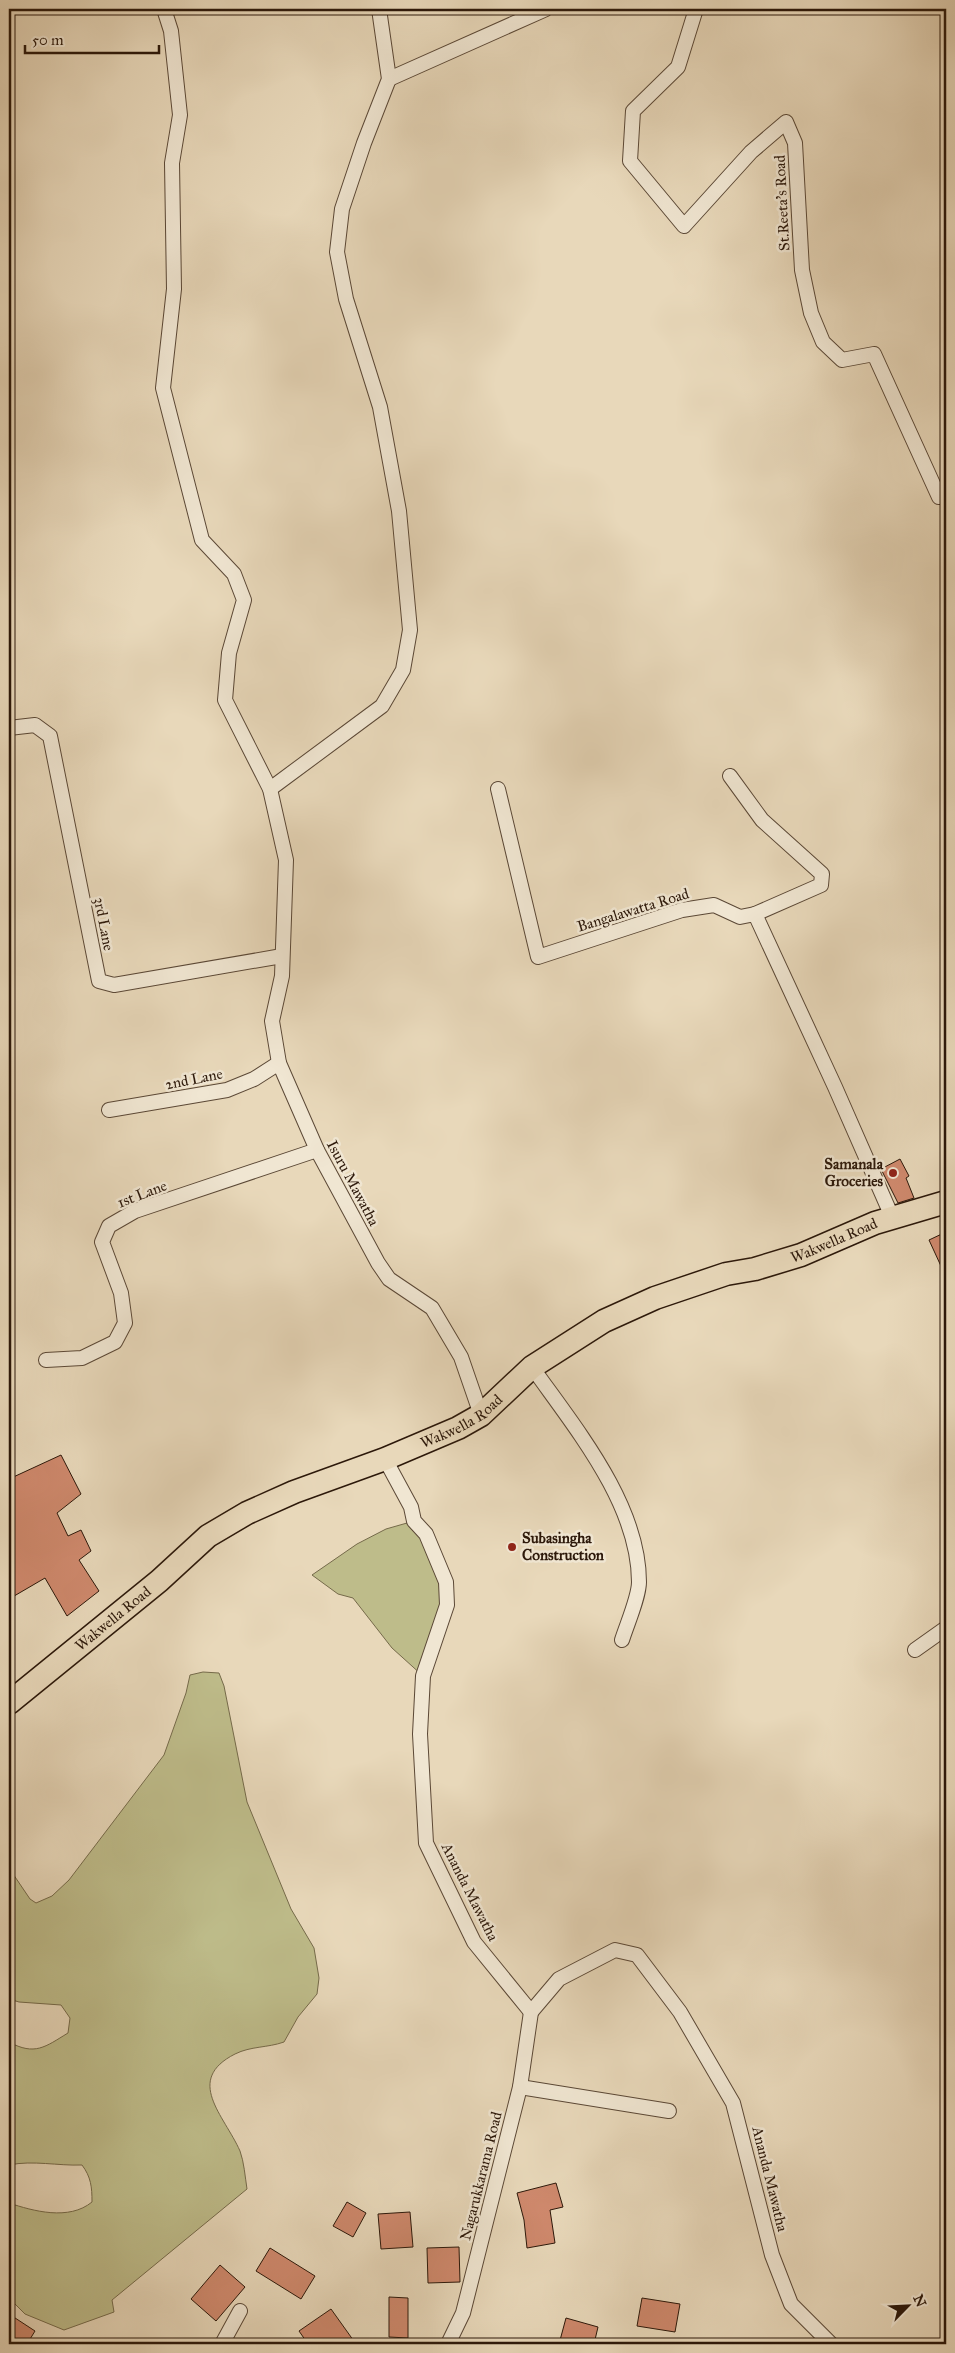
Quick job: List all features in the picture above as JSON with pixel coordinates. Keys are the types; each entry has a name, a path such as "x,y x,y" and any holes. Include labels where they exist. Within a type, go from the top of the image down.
{"main road":[{"name":"Wakwella Road","path":"9,1704 159,1581 208,1536 255,1509 294,1492 385,1459 458,1428 481,1415 532,1367 604,1321 655,1298 726,1274 755,1269 801,1255 875,1223 946,1202"}],"street":[{"name":"Isuru Mawatha","path":"164,9 171,31 180,115 172,163 174,289 164,388 202,540 234,574 244,600 229,653 225,700 270,789 286,860 282,976 272,1021 279,1063 317,1150 378,1263 389,1279 432,1308 461,1357 481,1415"},
{"path":"270,789 382,706 403,670 410,630 399,511 380,407 346,299 336,252 342,209 364,143 389,79 379,9"},
{"path":"389,79 546,9"},
{"name":"St.Reeta's Road","path":"696,9 678,66 633,111 630,161 684,226 751,152 786,122 795,143 802,270 811,313 824,342 842,360 874,354 939,497 946,496"},
{"name":"3rd Lane","path":"9,728 35,725 50,736 99,981 114,986 282,956"},
{"path":"730,776 762,820 822,874 821,886 755,914 835,1087 893,1219"},
{"name":"Bangalawatta Road","path":"498,789 538,957 682,910 714,905 740,917 755,914"},
{"name":"2nd Lane","path":"109,1110 227,1090 254,1079 279,1063"},
{"name":"1st Lane","path":"46,1360 82,1358 115,1342 125,1323 121,1293 102,1242 108,1226 135,1211 317,1150"},
{"path":"532,1367 596,1458 624,1515 636,1548 640,1584 622,1640"},
{"name":"Ananda Mawatha","path":"385,1459 411,1507 414,1521 426,1534 446,1582 447,1606 423,1676 420,1734 426,1842 474,1942 531,2012 559,1978 615,1950 637,1955 680,2012 733,2103 772,2255 791,2304 831,2344"},
{"path":"915,1650 946,1628"},
{"name":"Nagarukkarama Road","path":"448,2344 464,2314 520,2087 531,2012"},
{"path":"520,2087 669,2111"},
{"path":"222,2344 240,2311"}],"shaded area":[{"path":"414,1521 446,1582 423,1676 392,1648 353,1598 338,1594 312,1575 357,1544 386,1529"},
{"path":"203,1672 219,1673 224,1686 247,1802 291,1909 314,1948 319,1978 317,1994 298,2017 284,2042 235,2054 220,2064 212,2075 210,2087 212,2099 240,2151 247,2189 112,2300 114,2312 64,2330 25,2314 9,2298 9,2203 29,2209 62,2213 83,2208 92,2202 92,2192 90,2182 82,2165 27,2163 9,2165 9,2042 33,2049 46,2046 68,2033 70,2018 61,2005 19,2002 9,1999 9,1868 30,1899 36,1903 52,1896 69,1880 164,1755 186,1693 190,1675"}],"building":[{"path":"900,1159 909,1176 906,1178 914,1198 898,1203 881,1169"},
{"path":"946,1232 946,1277 929,1240"},
{"path":"61,1455 81,1494 57,1513 68,1536 81,1530 91,1551 79,1560 99,1591 67,1616 45,1578 9,1599 9,1479"},
{"path":"556,2183 563,2207 550,2210 555,2243 527,2248 524,2220 517,2193"},
{"path":"347,2202 366,2213 353,2237 333,2226"},
{"path":"410,2212 413,2247 381,2249 378,2214"},
{"path":"459,2247 460,2282 428,2283 427,2248"},
{"path":"270,2248 315,2276 301,2299 256,2271"},
{"path":"220,2265 245,2287 216,2321 191,2299"},
{"path":"389,2297 408,2298 408,2338 389,2337"},
{"path":"642,2298 680,2304 675,2332 637,2326"},
{"path":"331,2309 356,2344 308,2344 299,2331"},
{"path":"9,2314 35,2331 27,2344 9,2344"},
{"path":"566,2318 598,2327 594,2344 559,2344"}],"place":[{"name":"Samanala Groceries","path":"893,1173"},
{"name":"Subasingha Construction","path":"512,1547"}]}
